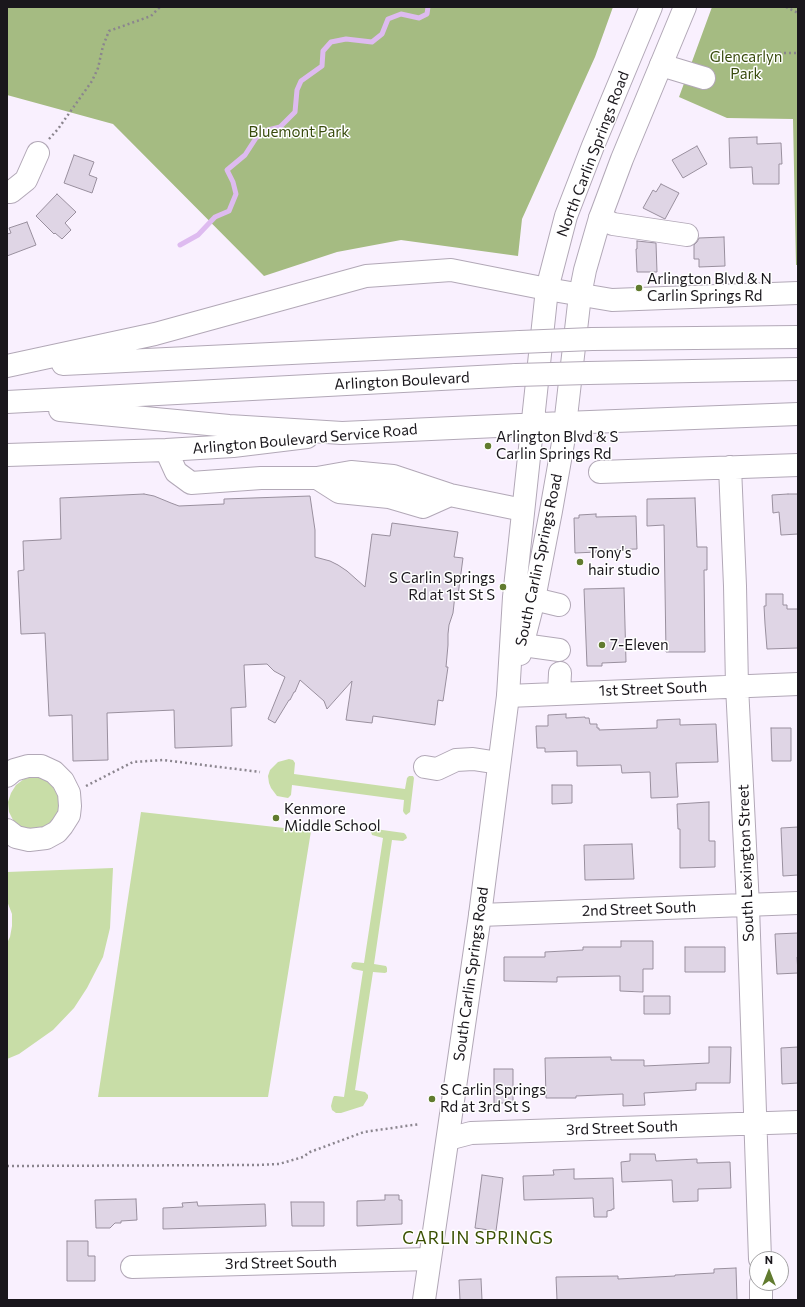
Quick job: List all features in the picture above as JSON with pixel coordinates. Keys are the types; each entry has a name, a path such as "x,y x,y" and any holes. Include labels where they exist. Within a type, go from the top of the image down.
{"main road":[{"name":"North Carlin Springs Road","path":"564,423 580,295 585,270 600,218 622,159 685,7"},
{"name":"North Carlin Springs Road","path":"532,424 547,289 566,216 647,8"},
{"path":"661,65 704,78"},
{"path":"7,192 11,192 26,180 38,153"},
{"path":"600,218 613,224 687,235"},
{"path":"7,367 155,334 366,276 451,270 612,300 798,293"},
{"path":"7,367 592,339 798,337"},
{"name":"Arlington Boulevard","path":"7,402 516,375 798,370"},
{"path":"7,406 229,426 342,433"},
{"name":"Arlington Boulevard Service Road","path":"7,455 166,450 233,446 342,433 798,414"},
{"name":"South Carlin Springs Road","path":"508,696 523,645 534,599 563,443 564,423"},
{"name":"South Carlin Springs Road","path":"424,1300 480,915 508,696 514,597 532,424"},
{"name":"Arlington Boulevard Service Road","path":"166,450 176,472 191,483 261,478 317,478 339,492 390,497 422,507 450,495 523,510"},
{"path":"600,472 798,465"},
{"name":"South Lexington Street","path":"730,467 748,906 754,1124 760,1251"},
{"path":"523,510 543,553"},
{"path":"534,599 559,605"},
{"path":"523,645 559,650"},
{"name":"1st Street South","path":"508,696 559,683 738,686 798,684"},
{"path":"425,767 437,769 456,760 474,759 499,763"},
{"path":"7,776 14,770 28,766 41,766 54,772 63,781 69,793 70,806 69,815 62,826 57,832 46,838 29,840 16,837 7,830"},
{"name":"2nd Street South","path":"480,915 798,903"},
{"name":"3rd Street South","path":"448,1139 471,1133 798,1122"},
{"name":"3rd Street South","path":"132,1267 430,1259"}],"path":[{"path":"38,153 58,129 92,81 98,68 103,46 109,31 151,16 160,7"},
{"path":"786,7 798,13"},
{"path":"779,53 798,53"},
{"path":"82,788 133,762 163,760 260,772"},
{"path":"7,1166 279,1164 304,1157 310,1152 364,1132 420,1124"}],"green space":[{"name":"Bluemont Park","path":"7,7 613,7 595,57 522,219 518,256 401,240 337,252 264,276 113,124 7,95"},
{"name":"Glencarlyn Park","path":"712,7 798,7 798,265 796,265 793,119 727,118 679,97"},
{"path":"289,759 293,760 295,763 294,774 405,789 407,778 409,776 413,776 410,812 406,815 403,811 404,800 292,785 291,795 288,798 277,796 271,788 268,776 270,770 278,762"},
{"path":"33,777 42,778 58,788 62,815 40,832 21,828 13,820 9,812 8,802 16,785 24,779"},
{"path":"141,812 311,831 268,1097 98,1097"},
{"path":"375,829 404,833 407,838 403,841 392,840 374,964 386,966 387,972 373,972 355,1090 365,1092 368,1095 368,1098 363,1106 341,1113 336,1113 332,1110 331,1106 334,1096 344,1097 363,971 353,969 351,967 352,963 354,962 364,963 383,838 372,835 371,832"},
{"path":"113,868 110,928 103,957 87,988 74,1008 53,1030 19,1054 7,1059 7,943 12,926 12,914 7,901 7,872"}],"building":[{"path":"757,137 757,144 781,143 782,164 779,164 779,184 753,184 752,167 730,168 729,138"},
{"path":"697,146 707,164 683,178 672,160"},
{"path":"74,155 94,162 89,175 97,178 92,193 64,183"},
{"path":"661,184 679,193 665,219 643,208 653,190 656,192"},
{"path":"57,194 76,212 65,223 71,230 62,239 55,233 54,234 36,216"},
{"path":"27,222 36,245 7,256 7,234 11,233 9,228"},
{"path":"724,237 725,266 699,267 699,259 694,259 694,245 699,238"},
{"path":"637,241 656,243 657,272 637,272"},
{"path":"144,494 154,496 179,506 224,504 224,499 310,496 315,530 315,557 338,565 365,587 372,534 390,536 392,523 458,532 454,557 463,558 458,595 455,595 453,613 449,625 446,667 448,667 443,701 438,700 435,725 373,716 372,723 346,720 352,681 327,709 324,701 300,680 295,692 275,723 268,719 285,677 274,671 267,664 244,665 246,707 231,708 232,746 175,748 174,710 107,713 108,760 73,761 72,715 49,716 45,633 21,634 18,571 24,570 23,541 61,539 60,498"},
{"path":"798,494 798,534 781,535 779,512 773,513 772,495"},
{"path":"695,498 697,547 707,547 707,570 704,570 705,652 666,652 664,525 647,526 647,499"},
{"path":"596,514 596,517 636,516 637,549 597,550 597,552 575,553 574,518 579,518 579,515"},
{"path":"624,588 626,662 602,663 602,666 587,666 584,589"},
{"path":"766,594 783,594 783,605 787,605 787,609 798,609 798,648 767,649 764,606 766,606"},
{"path":"566,714 566,718 589,718 590,724 597,724 597,728 599,728 599,730 657,728 657,720 680,719 680,725 716,724 718,762 676,763 678,797 651,798 650,772 622,773 621,765 577,766 577,751 545,752 545,748 537,748 536,726 548,726 548,715"},
{"path":"771,728 791,728 791,761 772,761"},
{"path":"552,785 572,785 572,803 552,804"},
{"path":"709,802 709,841 715,841 715,867 680,868 680,829 678,829 677,804"},
{"path":"798,827 798,875 783,876 781,828"},
{"path":"632,844 634,879 585,880 584,845"},
{"path":"798,933 798,973 777,974 775,934"},
{"path":"621,941 653,941 653,969 643,969 643,992 620,991 620,976 557,977 557,982 504,981 504,957 545,957 545,952 583,950 583,947 621,947"},
{"path":"685,947 725,947 725,972 685,972"},
{"path":"644,996 670,996 670,1014 644,1014"},
{"path":"709,1047 731,1047 730,1083 696,1083 696,1090 644,1093 645,1105 623,1106 623,1094 576,1096 576,1098 546,1098 545,1058 611,1057 611,1060 644,1060 644,1066 709,1063"},
{"path":"798,1047 798,1083 782,1084 781,1048"},
{"path":"494,1069 513,1069 513,1103 494,1103"},
{"path":"630,1154 655,1154 656,1161 697,1159 697,1163 730,1162 731,1188 698,1189 698,1201 673,1202 672,1180 622,1182 621,1162 630,1161"},
{"path":"574,1169 574,1179 613,1178 614,1209 607,1211 607,1217 594,1217 593,1198 524,1200 523,1176 554,1175 553,1170"},
{"path":"482,1175 503,1178 496,1231 475,1228"},
{"path":"385,1195 399,1195 399,1200 402,1200 402,1224 357,1226 357,1201 385,1200"},
{"path":"136,1199 137,1220 121,1221 121,1223 115,1223 110,1228 96,1228 95,1200"},
{"path":"197,1202 198,1206 265,1204 266,1226 163,1229 163,1208 183,1207 182,1203"},
{"path":"291,1202 324,1202 324,1226 292,1226"},
{"path":"67,1241 88,1241 88,1256 95,1256 95,1281 67,1281"},
{"path":"736,1268 737,1300 557,1300 556,1277 618,1276 618,1279 714,1273 714,1269"},
{"path":"481,1279 482,1300 460,1300 459,1280"}],"waterway":[{"path":"180,245 198,235 215,217 229,211 236,194 233,182 227,170 245,155 256,138 268,130 280,127 295,112 297,90 301,81 322,66 323,51 331,42 346,39 372,42 382,34 388,19 401,14 419,18 427,14 428,7"}],"place":[{"name":"Arlington Blvd & N Carlin Springs Rd","path":"639,288"},
{"name":"Arlington Blvd & S Carlin Springs Rd","path":"488,446"},
{"name":"Tony's hair studio","path":"580,562"},
{"name":"S Carlin Springs Rd at 1st St S","path":"503,587"},
{"name":"7-Eleven","path":"602,645"},
{"name":"Kenmore Middle School","path":"276,818"},
{"name":"S Carlin Springs Rd at 3rd St S","path":"432,1099"}],"district":[{"name":"CARLIN SPRINGS","path":"478,1238"}]}
